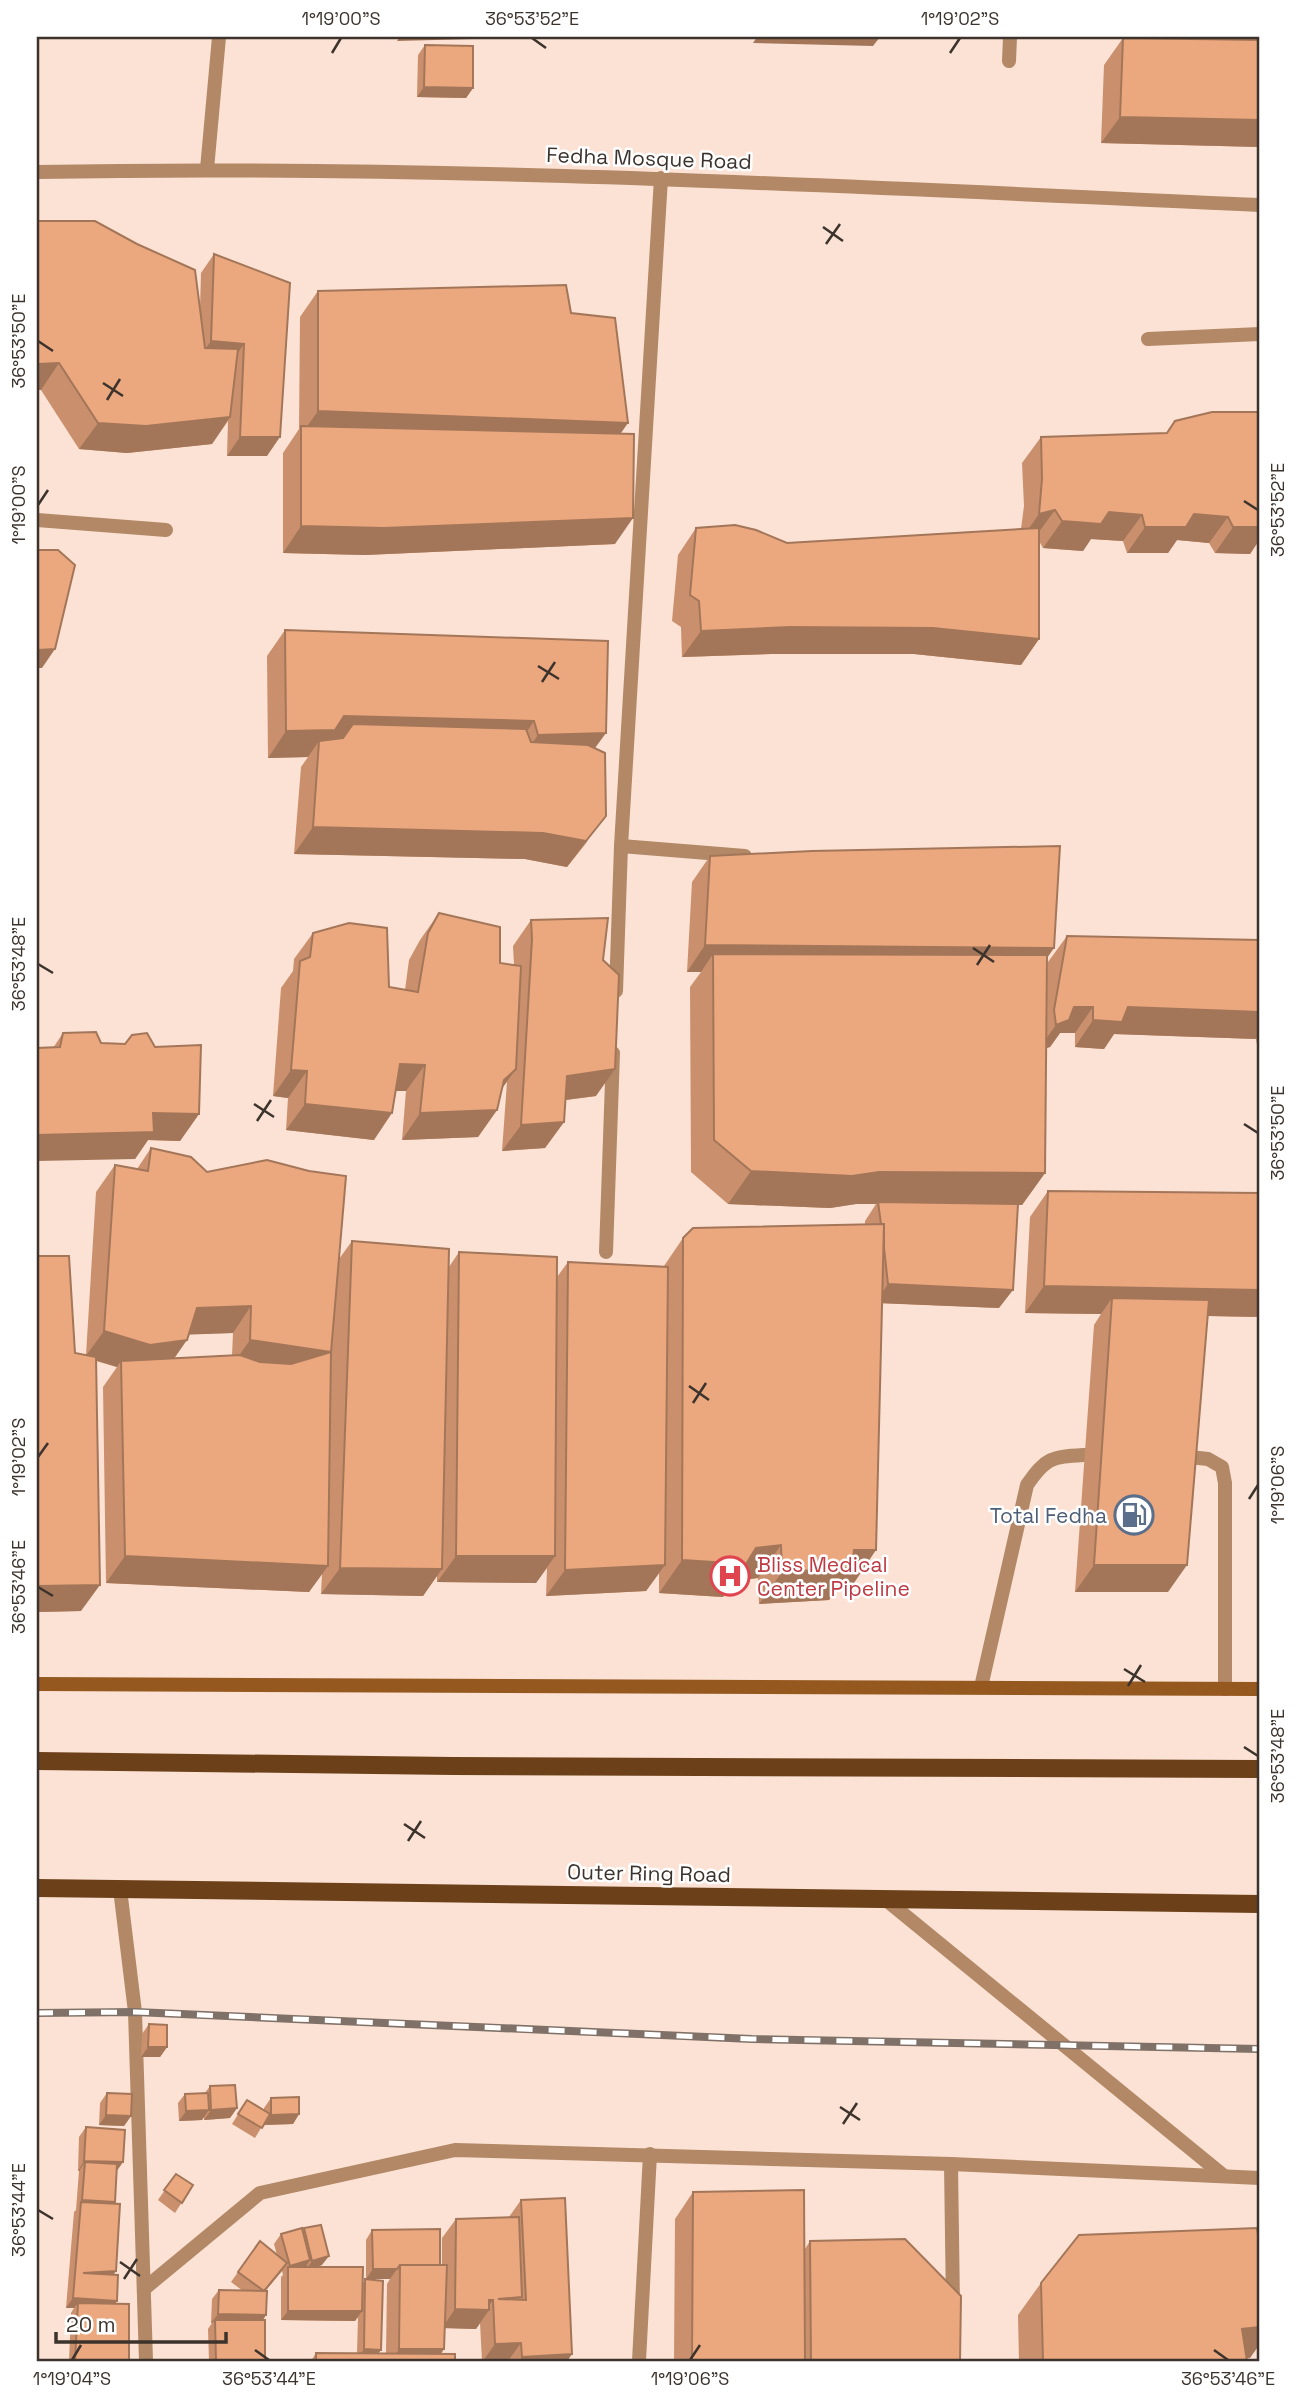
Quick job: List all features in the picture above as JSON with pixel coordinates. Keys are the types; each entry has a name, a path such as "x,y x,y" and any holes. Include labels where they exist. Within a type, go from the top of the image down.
{"main road":[{"path":"37,1684 1260,1689"},
{"path":"37,1761 453,1766 1260,1769"},
{"name":"Outer Ring Road","path":"37,1888 1260,1904"}],"street":[{"path":"207,169 219,37"},
{"path":"1009,61 1010,37"},
{"name":"Fedha Mosque Road","path":"37,173 207,169 661,178 1260,205"},
{"path":"615,1010 621,846 661,178"},
{"path":"1148,339 1260,334"},
{"path":"37,520 166,530"},
{"path":"621,846 759,857"},
{"path":"606,1252 614,1038"},
{"path":"981,1687 1027,1486 1036,1471 1054,1457 1085,1455"},
{"path":"1180,1456 1208,1459 1222,1467 1225,1483 1225,1689"},
{"path":"120,1889 135,2012 146,2361"},
{"path":"885,1899 1224,2176"},
{"path":"144,2289 260,2193 455,2150 951,2164 1260,2178"},
{"path":"639,2361 650,2154"},
{"path":"951,2164 953,2322"}],"building":[{"path":"1123,38 1260,40 1260,120 1120,117"},
{"path":"425,45 473,46 473,88 424,87"},
{"path":"37,221 95,221 137,244 195,270 205,348 238,349 230,417 146,426 98,423 59,363 37,364"},
{"path":"214,254 290,283 280,437 240,437 244,344 211,341"},
{"path":"566,285 571,313 615,318 628,423 318,411 318,291"},
{"path":"1212,412 1260,412 1260,527 1233,527 1228,517 1194,514 1186,527 1145,527 1142,515 1109,512 1101,524 1062,521 1055,510 1039,514 1041,437 1167,433 1175,421"},
{"path":"301,426 634,434 633,518 384,528 301,526"},
{"path":"735,525 756,530 787,543 1039,528 1039,639 933,628 790,627 701,631 699,601 690,595 696,528"},
{"path":"37,550 58,550 75,565 55,649 37,650"},
{"path":"285,630 608,641 606,733 538,735 534,721 344,716 335,730 286,731"},
{"path":"353,724 526,729 531,742 588,745 605,753 606,816 586,841 543,833 313,827 319,741 343,738"},
{"path":"1060,846 1054,948 705,945 710,856"},
{"path":"439,913 500,927 500,963 521,966 516,1069 504,1080 497,1110 420,1113 425,1065 400,1064 392,1113 305,1104 307,1071 291,1070 300,961 310,957 313,933 349,923 387,928 389,987 418,992 428,933"},
{"path":"608,918 603,960 619,975 615,1069 567,1076 564,1122 521,1125 531,920"},
{"path":"1067,936 1260,940 1260,1012 1128,1007 1122,1022 1093,1020 1093,1007 1074,1007 1069,1020 1056,1025 1054,1010"},
{"path":"713,954 1047,955 1045,1173 879,1172 852,1176 751,1171 714,1140"},
{"path":"96,1032 101,1043 125,1044 132,1035 147,1033 155,1047 201,1045 199,1114 153,1113 154,1132 37,1135 37,1048 60,1047 63,1033"},
{"path":"151,1148 191,1157 207,1172 267,1160 309,1171 346,1176 331,1352 250,1340 251,1306 197,1308 187,1340 150,1345 104,1331 115,1165 148,1171"},
{"path":"1048,1191 1260,1193 1260,1290 1044,1286"},
{"path":"878,1202 1018,1204 1013,1290 888,1284 884,1224 881,1224"},
{"path":"884,1224 876,1550 854,1550 852,1568 782,1572 781,1545 756,1548 746,1564 682,1560 683,1238 693,1228"},
{"path":"352,1241 449,1249 442,1569 340,1568"},
{"path":"459,1252 557,1257 555,1556 456,1556"},
{"path":"37,1256 69,1256 75,1353 96,1357 100,1585 37,1586"},
{"path":"568,1262 668,1267 665,1565 565,1570"},
{"path":"1112,1298 1209,1300 1187,1565 1094,1565"},
{"path":"331,1352 328,1566 125,1556 121,1361 240,1355 260,1362 291,1364"},
{"path":"149,2024 167,2025 167,2047 148,2047"},
{"path":"235,2085 237,2108 211,2110 210,2086"},
{"path":"107,2093 132,2094 131,2116 106,2115"},
{"path":"208,2093 209,2110 186,2111 185,2094"},
{"path":"299,2097 299,2114 271,2115 271,2098"},
{"path":"247,2100 270,2114 262,2128 238,2114"},
{"path":"86,2127 125,2130 123,2162 84,2161"},
{"path":"85,2162 117,2164 115,2202 82,2200"},
{"path":"176,2174 193,2185 182,2203 164,2190"},
{"path":"804,2190 805,2361 692,2361 693,2192"},
{"path":"565,2198 572,2354 522,2357 521,2343 495,2344 493,2300 489,2300 489,2310 455,2309 456,2219 519,2217 522,2297 498,2299 526,2300 521,2200"},
{"path":"81,2202 120,2204 116,2271 83,2273 118,2275 117,2301 73,2298"},
{"path":"321,2225 329,2256 312,2261 304,2228"},
{"path":"302,2228 310,2260 290,2266 281,2234"},
{"path":"1257,2228 1260,2246 1260,2327 1242,2329 1247,2361 1043,2361 1041,2283 1079,2235"},
{"path":"440,2229 440,2265 400,2265 397,2269 373,2269 372,2230"},
{"path":"905,2239 961,2296 960,2361 811,2361 810,2241"},
{"path":"260,2241 287,2263 264,2291 238,2272"},
{"path":"400,2265 447,2265 444,2349 399,2349"},
{"path":"288,2267 363,2267 362,2311 288,2311"},
{"path":"365,2279 383,2281 381,2350 364,2349"},
{"path":"219,2290 267,2291 266,2315 218,2314"},
{"path":"78,2303 129,2304 129,2361 75,2361"},
{"path":"215,2320 265,2320 265,2361 216,2361"},
{"path":"316,2353 455,2354 455,2361 316,2361"}],"railway":[{"path":"37,2013 135,2012 752,2039 1260,2049"}],"place":[{"name":"Total Fedha","path":"1134,1515"},
{"name":"Bliss Medical Center Pipeline","path":"730,1576"}]}
